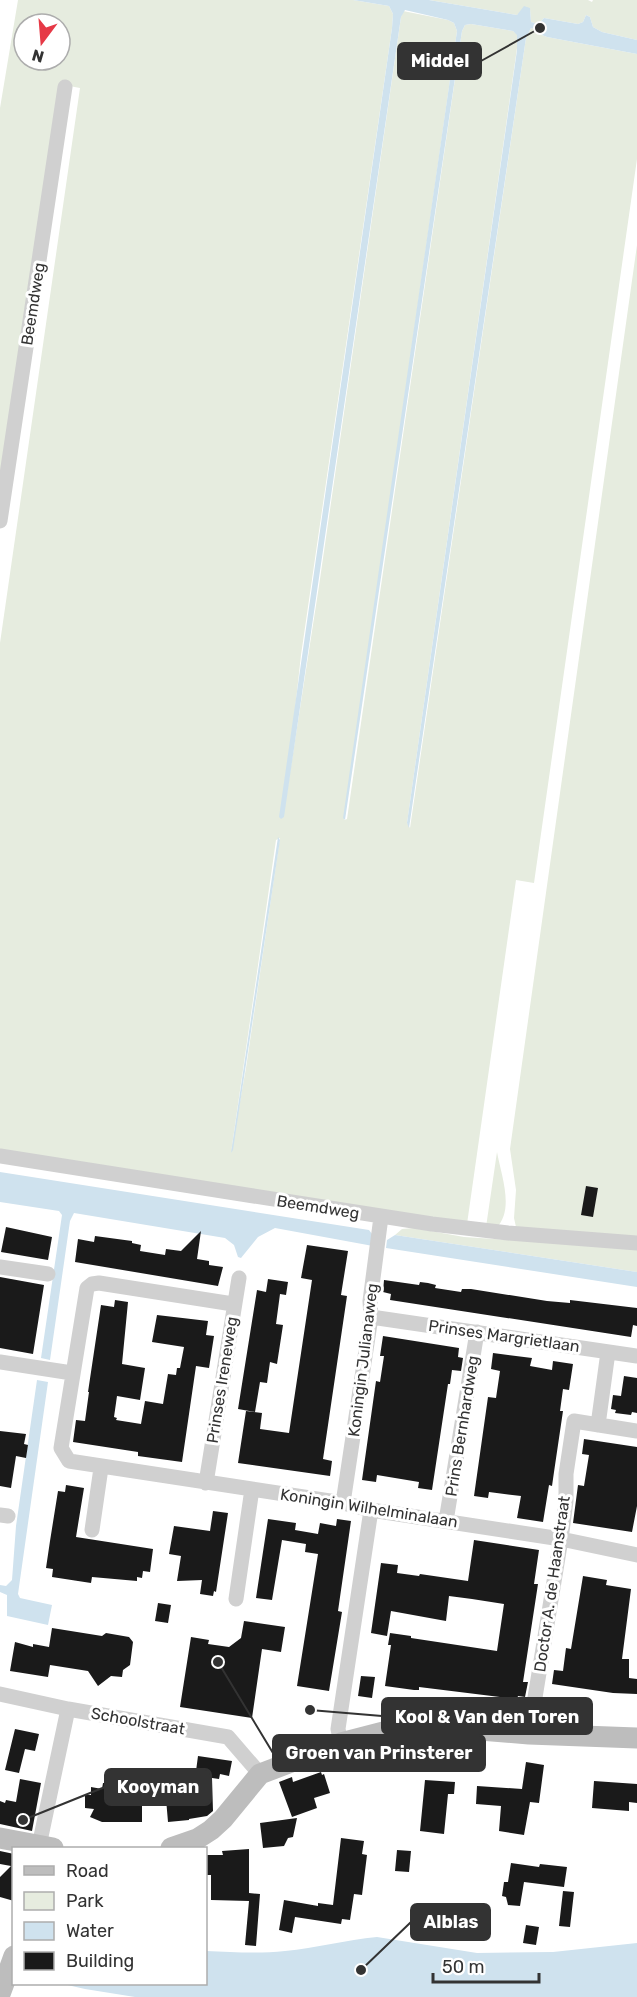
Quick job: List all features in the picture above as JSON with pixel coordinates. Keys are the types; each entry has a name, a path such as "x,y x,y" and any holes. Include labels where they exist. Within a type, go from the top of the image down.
{"street":[{"name":"Beemdweg","path":"0,521 65,87"},
{"name":"Beemdweg","path":"0,1156 381,1217 508,1233 637,1244"},
{"name":"Koningin Julianaweg","path":"343,1503 371,1317 370,1301 381,1217"},
{"path":"0,1267 48,1274"},
{"name":"Prinses Ireneweg","path":"206,1483 239,1278"},
{"path":"0,1362 72,1373 85,1296 87,1288 92,1284 99,1283 233,1304"},
{"name":"Prinses Margrietlaan","path":"371,1317 637,1356"},
{"name":"Prins Bernhardweg","path":"447,1521 477,1332"},
{"path":"608,1352 598,1425 637,1431"},
{"name":"Koningin Wilhelminalaan","path":"72,1373 61,1448 64,1456 76,1464 343,1503 370,1510 561,1539 637,1555"},
{"name":"Doctor A. de Haanstraat","path":"529,1734 561,1539 566,1501 566,1474 574,1421 598,1425"},
{"path":"92,1530 101,1467"},
{"path":"236,1599 252,1489"},
{"path":"341,1743 338,1729 370,1510"},
{"name":"Schoolstraat","path":"0,1694 68,1709 228,1737 260,1774"},
{"path":"0,1838 47,1847 68,1709"},
{"path":"174,1847 197,1839 211,1830 260,1774 341,1743 403,1727 431,1726 529,1734 637,1738"},
{"path":"0,1994 11,1964"}],"green space":[{"path":"18,0 353,0 389,6 393,14 392,28 301,655 283,818 319,586 401,17 403,11 454,23 457,31 344,820 347,819 462,31 465,25 471,24 513,31 517,34 518,41 407,823 410,828 526,38 531,28 547,37 637,54 637,159 534,883 516,880 467,1224 0,1157 0,643 80,88 64,85 0,501 0,108 12,36 12,72 72,72 72,12 16,12","holes":["280,838 231,1153 276,840"]},
{"path":"429,0 588,0 592,2 593,0 637,0 637,40 602,32 593,27 590,17 586,15 583,22 578,24 544,18 538,24 531,22 530,9 517,15"},
{"path":"637,245 637,1240 516,1227 514,1218 516,1190 510,1149"},
{"path":"497,1152 506,1202 502,1221 496,1228 486,1227"},
{"path":"414,1228 464,1237 637,1248 637,1272 395,1235 402,1229"}],"water":[{"path":"353,0 429,0 517,15 524,6 530,8 531,22 538,24 544,18 578,24 583,22 586,15 590,17 593,27 602,32 637,40 637,54 547,37 531,28 526,38 409,828 407,823 517,50 517,35 513,31 471,24 465,25 462,31 345,820 343,818 457,31 454,23 448,20 405,10 401,17 284,817 281,819 279,817 392,28 393,14 389,6"},
{"path":"278,837 280,840 231,1153"},
{"path":"0,1172 369,1230 372,1234 373,1246 275,1228 258,1237 241,1258 238,1257 234,1245 225,1238 74,1213 70,1221 50,1360 41,1358 62,1215 59,1211 0,1202"},
{"path":"395,1235 637,1272 637,1287 386,1248 387,1240"},
{"path":"37,1380 48,1382 18,1594 20,1598 52,1605 48,1625 7,1616 7,1595 0,1592 0,1585 6,1586 12,1580 16,1526"},
{"path":"377,1937 477,1953 553,1952 637,1943 637,1997 135,1997 67,1985 207,1985 207,1951 275,1952"}],"building":[{"path":"586,1186 598,1188 593,1217 581,1215"},
{"path":"6,1227 52,1237 48,1260 1,1252"},
{"path":"201,1231 197,1259 209,1261 209,1265 223,1267 218,1286 75,1262 78,1239 94,1242 95,1236 132,1241 132,1243 141,1245 140,1251 165,1255 166,1249 181,1251"},
{"path":"307,1245 348,1251 341,1295 347,1296 323,1459 332,1461 330,1476 238,1463 246,1411 262,1413 260,1429 289,1433 312,1280 301,1278"},
{"path":"0,1277 44,1285 33,1354 0,1348"},
{"path":"268,1279 288,1282 286,1295 280,1294 276,1324 283,1325 277,1364 270,1362 267,1383 260,1382 255,1412 238,1409 257,1290 266,1292"},
{"path":"384,1280 419,1285 420,1282 428,1283 436,1285 435,1288 461,1292 462,1289 471,1289 547,1301 570,1303 570,1300 637,1308 637,1326 633,1325 631,1337 390,1300 391,1294 383,1292"},
{"path":"115,1300 128,1302 122,1364 145,1368 140,1400 117,1396 114,1417 117,1418 116,1420 141,1424 145,1401 163,1404 168,1374 176,1375 177,1368 180,1368 184,1347 152,1342 157,1315 208,1321 206,1335 214,1336 209,1368 196,1366 182,1462 138,1456 138,1452 73,1442 76,1420 85,1421 101,1305 114,1307"},
{"path":"383,1336 459,1348 458,1357 463,1358 461,1371 452,1370 450,1384 448,1384 432,1490 418,1488 419,1482 377,1475 376,1482 362,1480 376,1381 380,1382 384,1356 380,1356"},
{"path":"493,1353 532,1358 530,1366 552,1370 553,1361 573,1364 569,1390 563,1389 560,1411 563,1411 552,1486 549,1485 543,1522 517,1518 521,1496 489,1492 488,1498 474,1496 488,1397 496,1398 500,1371 491,1369"},
{"path":"624,1376 637,1378 637,1413 632,1412 631,1415 615,1413 616,1410 611,1409 613,1395 621,1396"},
{"path":"0,1431 26,1434 24,1444 28,1445 26,1458 16,1456 11,1488 0,1486"},
{"path":"584,1439 637,1447 637,1506 632,1532 573,1523 578,1485 584,1486 589,1455 582,1454"},
{"path":"66,1485 84,1488 76,1537 153,1549 150,1572 143,1571 142,1578 137,1577 137,1581 92,1577 91,1583 52,1577 53,1569 46,1568 50,1541 58,1491 65,1492"},
{"path":"213,1511 228,1513 216,1592 214,1591 213,1596 200,1594 202,1580 177,1581 181,1556 169,1554 174,1526 210,1531"},
{"path":"268,1519 296,1523 295,1530 318,1534 320,1523 336,1526 337,1519 351,1521 338,1611 342,1612 329,1691 297,1686 318,1554 305,1552 306,1544 282,1540 272,1600 256,1598"},
{"path":"474,1540 539,1550 534,1584 538,1584 523,1682 528,1682 525,1697 518,1696 517,1699 419,1687 419,1690 414,1690 385,1686 391,1645 388,1645 390,1633 497,1651 504,1604 472,1599 449,1596 446,1621 391,1611 387,1636 371,1633 381,1563 398,1565 397,1573 468,1581"},
{"path":"583,1576 607,1580 606,1585 631,1589 622,1659 629,1659 629,1678 637,1679 637,1694 613,1693 552,1684 554,1670 563,1671 566,1648 571,1649"},
{"path":"158,1603 171,1605 168,1623 155,1621"},
{"path":"244,1621 285,1627 281,1652 262,1649 252,1718 180,1707 191,1637 209,1640 208,1644 229,1647 241,1638"},
{"path":"52,1628 102,1636 106,1633 129,1637 133,1642 130,1665 123,1670 122,1677 111,1676 98,1686 88,1671 50,1665 48,1677 10,1671 15,1642 33,1647 33,1644 49,1647"},
{"path":"361,1676 375,1677 372,1698 358,1696"},
{"path":"15,1729 39,1734 35,1751 25,1749 19,1773 5,1770"},
{"path":"198,1756 232,1761 229,1776 220,1774 219,1779 212,1778 213,1811 207,1816 168,1822 165,1787 180,1786 180,1772 196,1771"},
{"path":"526,1762 544,1765 539,1803 530,1802 524,1835 499,1831 501,1806 476,1804 477,1786 522,1789"},
{"path":"321,1772 322,1775 324,1774 330,1793 314,1798 317,1808 292,1817 279,1782 292,1777 293,1782"},
{"path":"20,1779 41,1783 32,1831 0,1824 0,1801 16,1802"},
{"path":"425,1780 455,1782 454,1794 448,1794 444,1834 420,1831"},
{"path":"594,1781 637,1784 637,1803 629,1802 629,1811 592,1808"},
{"path":"103,1783 130,1783 130,1786 142,1786 142,1822 102,1822 90,1817 94,1809 85,1808 85,1795 91,1795 91,1787 102,1789"},
{"path":"297,1818 293,1837 288,1838 284,1846 263,1848 260,1823"},
{"path":"341,1838 364,1841 362,1854 367,1855 362,1895 354,1894 350,1920 342,1919 341,1924 295,1917 292,1933 279,1930 284,1900 318,1906 318,1903 333,1905"},
{"path":"249,1849 249,1893 260,1894 256,1946 245,1945 249,1901 211,1900 211,1875 207,1875 207,1855 223,1855 222,1851"},
{"path":"397,1850 411,1851 409,1872 395,1871"},
{"path":"0,1851 12,1854 12,1900 0,1897 0,1877 11,1866 0,1864"},
{"path":"511,1863 539,1867 540,1864 567,1867 564,1887 524,1882 520,1906 508,1905 506,1897 502,1896 504,1882 508,1882"},
{"path":"563,1891 574,1892 570,1927 559,1926"},
{"path":"526,1925 539,1927 536,1945 523,1943"}],"place":[{"name":"Middel","path":"540,28"},
{"name":"Groen van Prinsterer","path":"218,1662"},
{"name":"Kool & Van den Toren","path":"310,1710"},
{"name":"Kooyman","path":"23,1820"},
{"name":"Alblas","path":"361,1970"}]}
